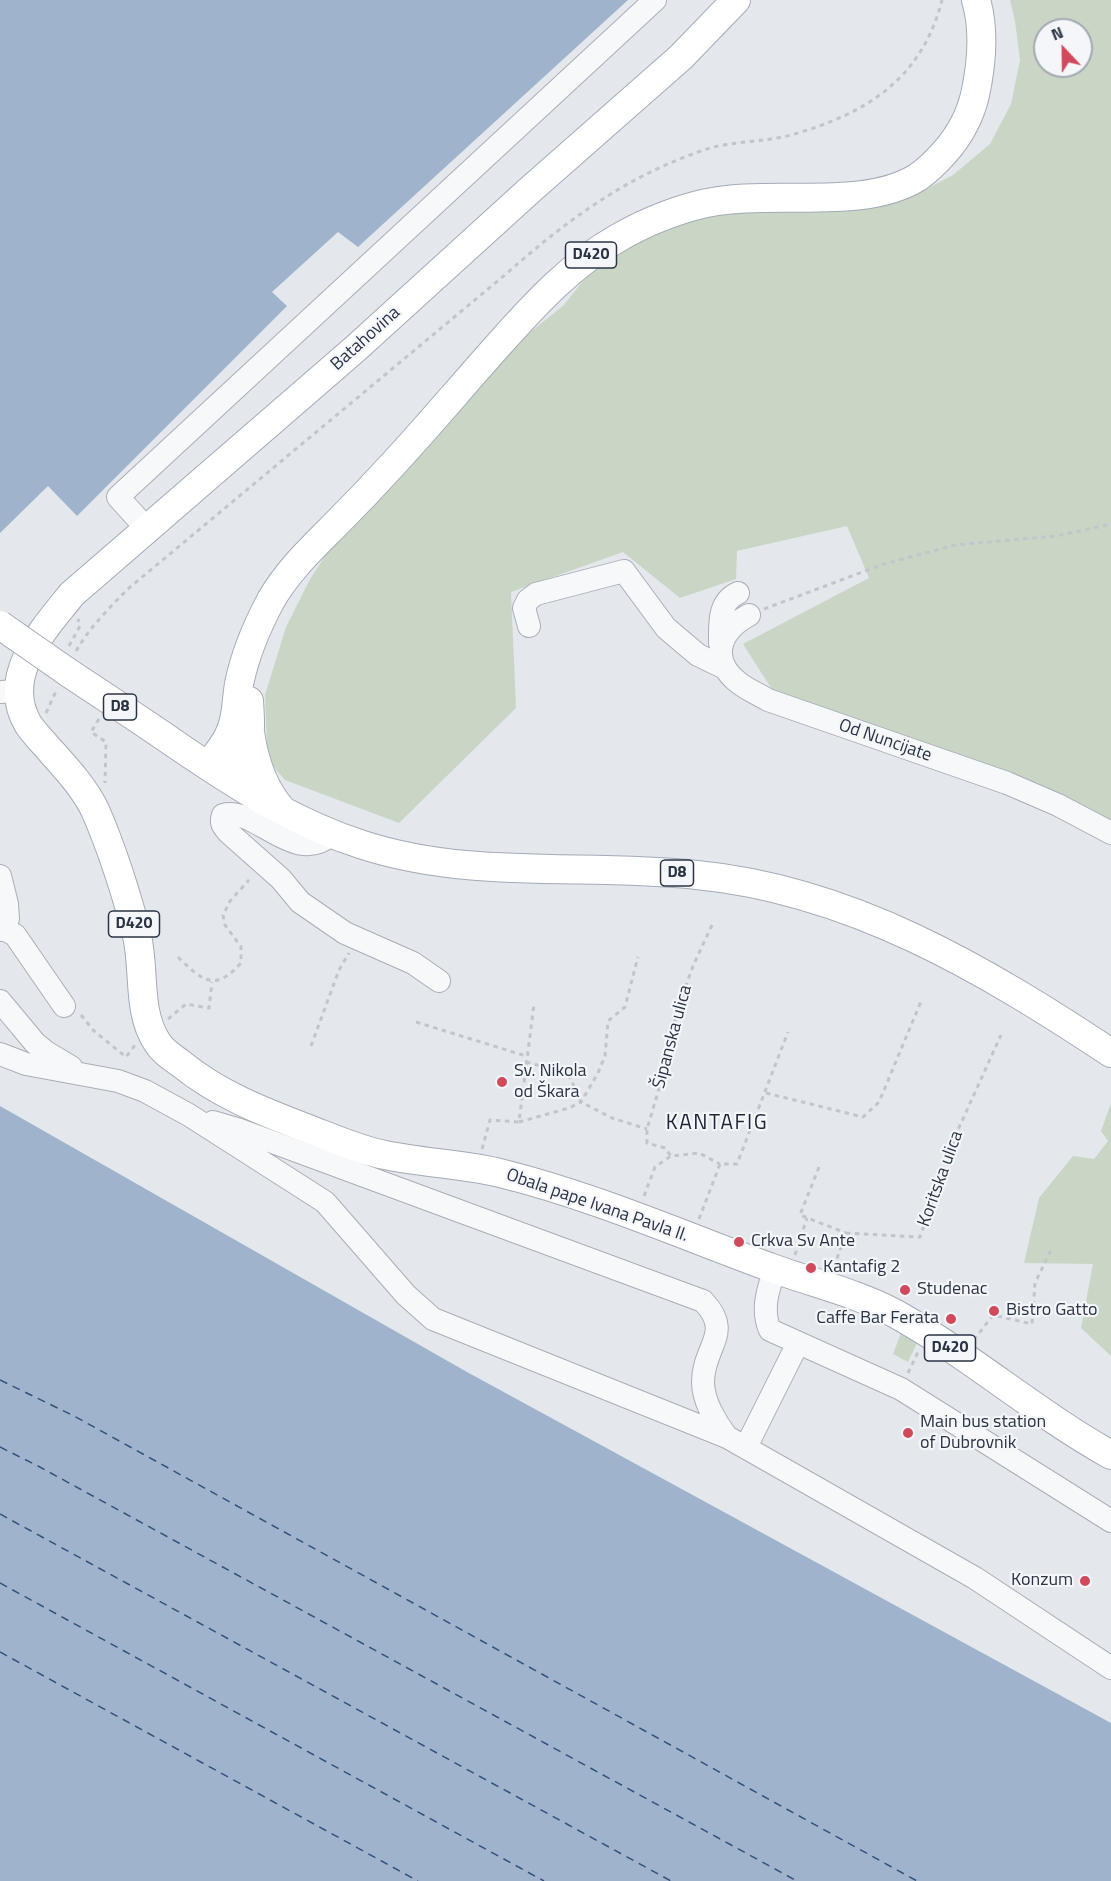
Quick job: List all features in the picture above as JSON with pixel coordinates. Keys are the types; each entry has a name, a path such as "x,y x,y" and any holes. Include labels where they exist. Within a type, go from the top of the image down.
{"main road":[{"name":"Batahovina","path":"9,691 34,642 72,594 355,349 681,57 736,0"},
{"name":"D420","path":"246,663 250,732 246,750 236,765 227,770 212,769 232,728 238,689 246,663 260,621 271,600 290,573 412,444 525,314 589,256 618,238 682,210 716,201 746,197 846,197 873,194 917,177 934,163 961,130 972,108 982,57 982,32 976,0"},
{"name":"D8","path":"0,624 256,798 332,834 391,854 459,864 504,869 651,871 699,875 800,894 846,909 945,952 1010,988 1111,1053"},
{"name":"Obala pape Ivana Pavla II.","path":"9,691 29,726 83,789 99,819 137,934 146,1015 157,1043 166,1053 211,1086 247,1106 360,1149 402,1158 476,1167 563,1191 828,1286 893,1312 1111,1455"},
{"path":"250,732 255,759 266,787 284,813"}],"street":[{"path":"147,529 118,497 655,0"},
{"name":"Od Nuncijate","path":"528,626 524,608 528,600 536,594 624,571 666,628 698,655 725,668 738,682 768,700 1007,783 1058,805 1111,833"},
{"path":"725,668 720,653 720,620 723,606 730,596 738,593"},
{"path":"720,643 739,620 749,615"},
{"path":"332,834 325,841 305,844 273,834 238,814 223,815 221,819 222,825 228,832 282,879 300,902 345,933 413,963 439,981"},
{"path":"0,876 8,904 8,919 1,929 15,935 64,1006"},
{"path":"0,1001 35,1043 79,1072"},
{"path":"0,1054 26,1064 118,1081 145,1091 189,1115 325,1202 406,1295 432,1319 736,1442 975,1578 1111,1668"},
{"path":"189,1115 240,1130 703,1300 712,1310 718,1330 710,1349 703,1382 717,1425 736,1442"},
{"path":"782,1271 767,1291 766,1320 770,1330 901,1389 1111,1521"},
{"path":"736,1442 798,1343"}],"path":[{"path":"72,659 82,640 129,588 543,242 608,195 640,177 679,160 710,148 790,135 856,111 886,91 915,62 936,24 942,0"},
{"path":"749,615 880,565 955,545 1056,536 1111,524"},
{"path":"65,653 80,626 72,594"},
{"path":"44,717 59,685"},
{"path":"105,791 106,742"},
{"path":"178,957 200,978 212,982 231,975 241,963 241,947 225,925 223,915 230,901 249,880"},
{"name":"Šipanska ulica","path":"646,1129 663,1075 678,1008 693,966 712,925"},
{"path":"311,1046 339,970 359,939"},
{"path":"481,1151 490,1120 519,1122 569,1108 581,1102 605,1056 608,1021 625,1007 638,957"},
{"path":"163,1025 186,1004 209,1008 212,982"},
{"path":"766,1093 863,1116 879,1102 922,999"},
{"path":"519,1122 534,1004"},
{"path":"417,1022 526,1056"},
{"path":"636,1217 655,1167 670,1156 699,1153 720,1164 737,1164 788,1032"},
{"name":"Koritska ulica","path":"846,1233 920,1237 957,1132 1001,1035"},
{"path":"526,1062 568,1073 581,1102 612,1118 646,1129 647,1143 665,1148 670,1156"},
{"path":"692,1238 720,1164"},
{"path":"819,1167 800,1215 846,1233 828,1286"},
{"path":"782,1271 807,1218"},
{"path":"963,1356 993,1315 1032,1324 1035,1283 1051,1251"},
{"path":"901,1389 928,1333"}],"green space":[{"path":"1010,0 1111,0 1111,822 775,694 743,644 869,578 847,526 737,551 736,579 680,598 623,552 511,592 516,708 399,823 285,780 271,764 267,745 265,695 286,627 309,581 330,548 523,338 564,305 596,264 632,237 731,208 880,204 918,193 953,175 990,144 1011,104 1020,60"},
{"path":"1111,1103 1111,1356 1081,1328 1093,1264 1024,1263 1039,1198 1073,1156 1094,1159 1108,1141 1101,1131"},
{"path":"901,1333 917,1343 908,1362 893,1354"}],"water":[{"path":"0,0 628,0 358,247 338,232 272,292 287,306 77,516 48,486 0,533"},
{"path":"0,1106 467,1372 1111,1723 1111,1881 0,1881"}],"ferry route":[{"path":"0,1380 74,1416 917,1881"},
{"path":"0,1447 797,1881"},
{"path":"0,1514 671,1881"},
{"path":"0,1583 544,1881"},
{"path":"0,1652 418,1881"}],"place":[{"name":"Sv. Nikola od Škara","path":"502,1082"},
{"name":"Crkva Sv Ante","path":"739,1242"},
{"name":"Kantafig 2","path":"811,1268"},
{"name":"Studenac","path":"905,1290"},
{"name":"Bistro Gatto","path":"994,1311"},
{"name":"Caffe Bar Ferata","path":"951,1319"},
{"name":"Main bus station of Dubrovnik","path":"908,1433"},
{"name":"Konzum","path":"1085,1581"}],"district":[{"name":"KANTAFIG","path":"717,1124"}]}
